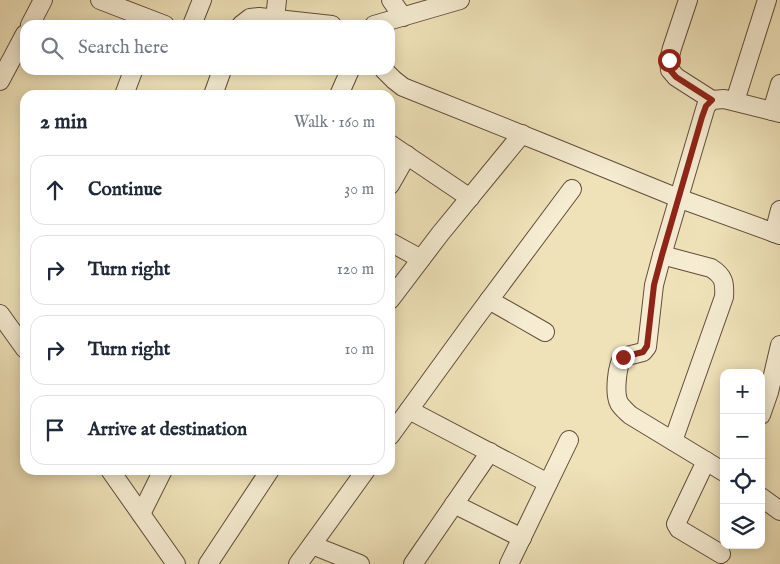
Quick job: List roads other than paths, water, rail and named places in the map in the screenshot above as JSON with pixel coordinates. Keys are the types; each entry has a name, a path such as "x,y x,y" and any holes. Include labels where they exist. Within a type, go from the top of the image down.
{"street":[{"path":"33,20 43,0"},
{"path":"100,0 152,20"},
{"path":"194,20 202,0"},
{"path":"275,19 277,0"},
{"path":"391,0 403,16"},
{"path":"390,20 460,0"},
{"path":"688,0 669,60 670,70 676,77 712,100 724,99 735,101 776,112 780,84"},
{"path":"735,101 767,0"},
{"path":"247,20 259,17 284,20"},
{"path":"0,81 20,43"},
{"path":"126,90 132,75"},
{"path":"215,90 220,75"},
{"path":"341,90 348,75"},
{"path":"389,75 403,86 678,198 777,234 780,210"},
{"path":"712,100 706,106 654,285 647,346 643,352 621,359 618,368 617,398 624,410 630,415 720,470"},
{"path":"395,293 421,258 522,134"},
{"path":"395,148 470,198"},
{"path":"395,176 407,156"},
{"path":"395,429 572,189"},
{"path":"395,245 421,258"},
{"path":"662,255 712,268 724,280 725,287 724,297 673,441"},
{"path":"489,300 545,332"},
{"path":"0,314 20,342"},
{"path":"762,414 774,396 780,345"},
{"path":"409,410 548,483"},
{"path":"509,564 569,440"},
{"path":"413,564 490,452"},
{"path":"706,461 676,524 679,529 721,554"},
{"path":"114,475 176,564"},
{"path":"141,514 160,475"},
{"path":"208,564 267,475"},
{"path":"298,564 362,475"},
{"path":"765,500 780,511"},
{"path":"454,504 522,538"},
{"path":"312,545 360,564"}]}
